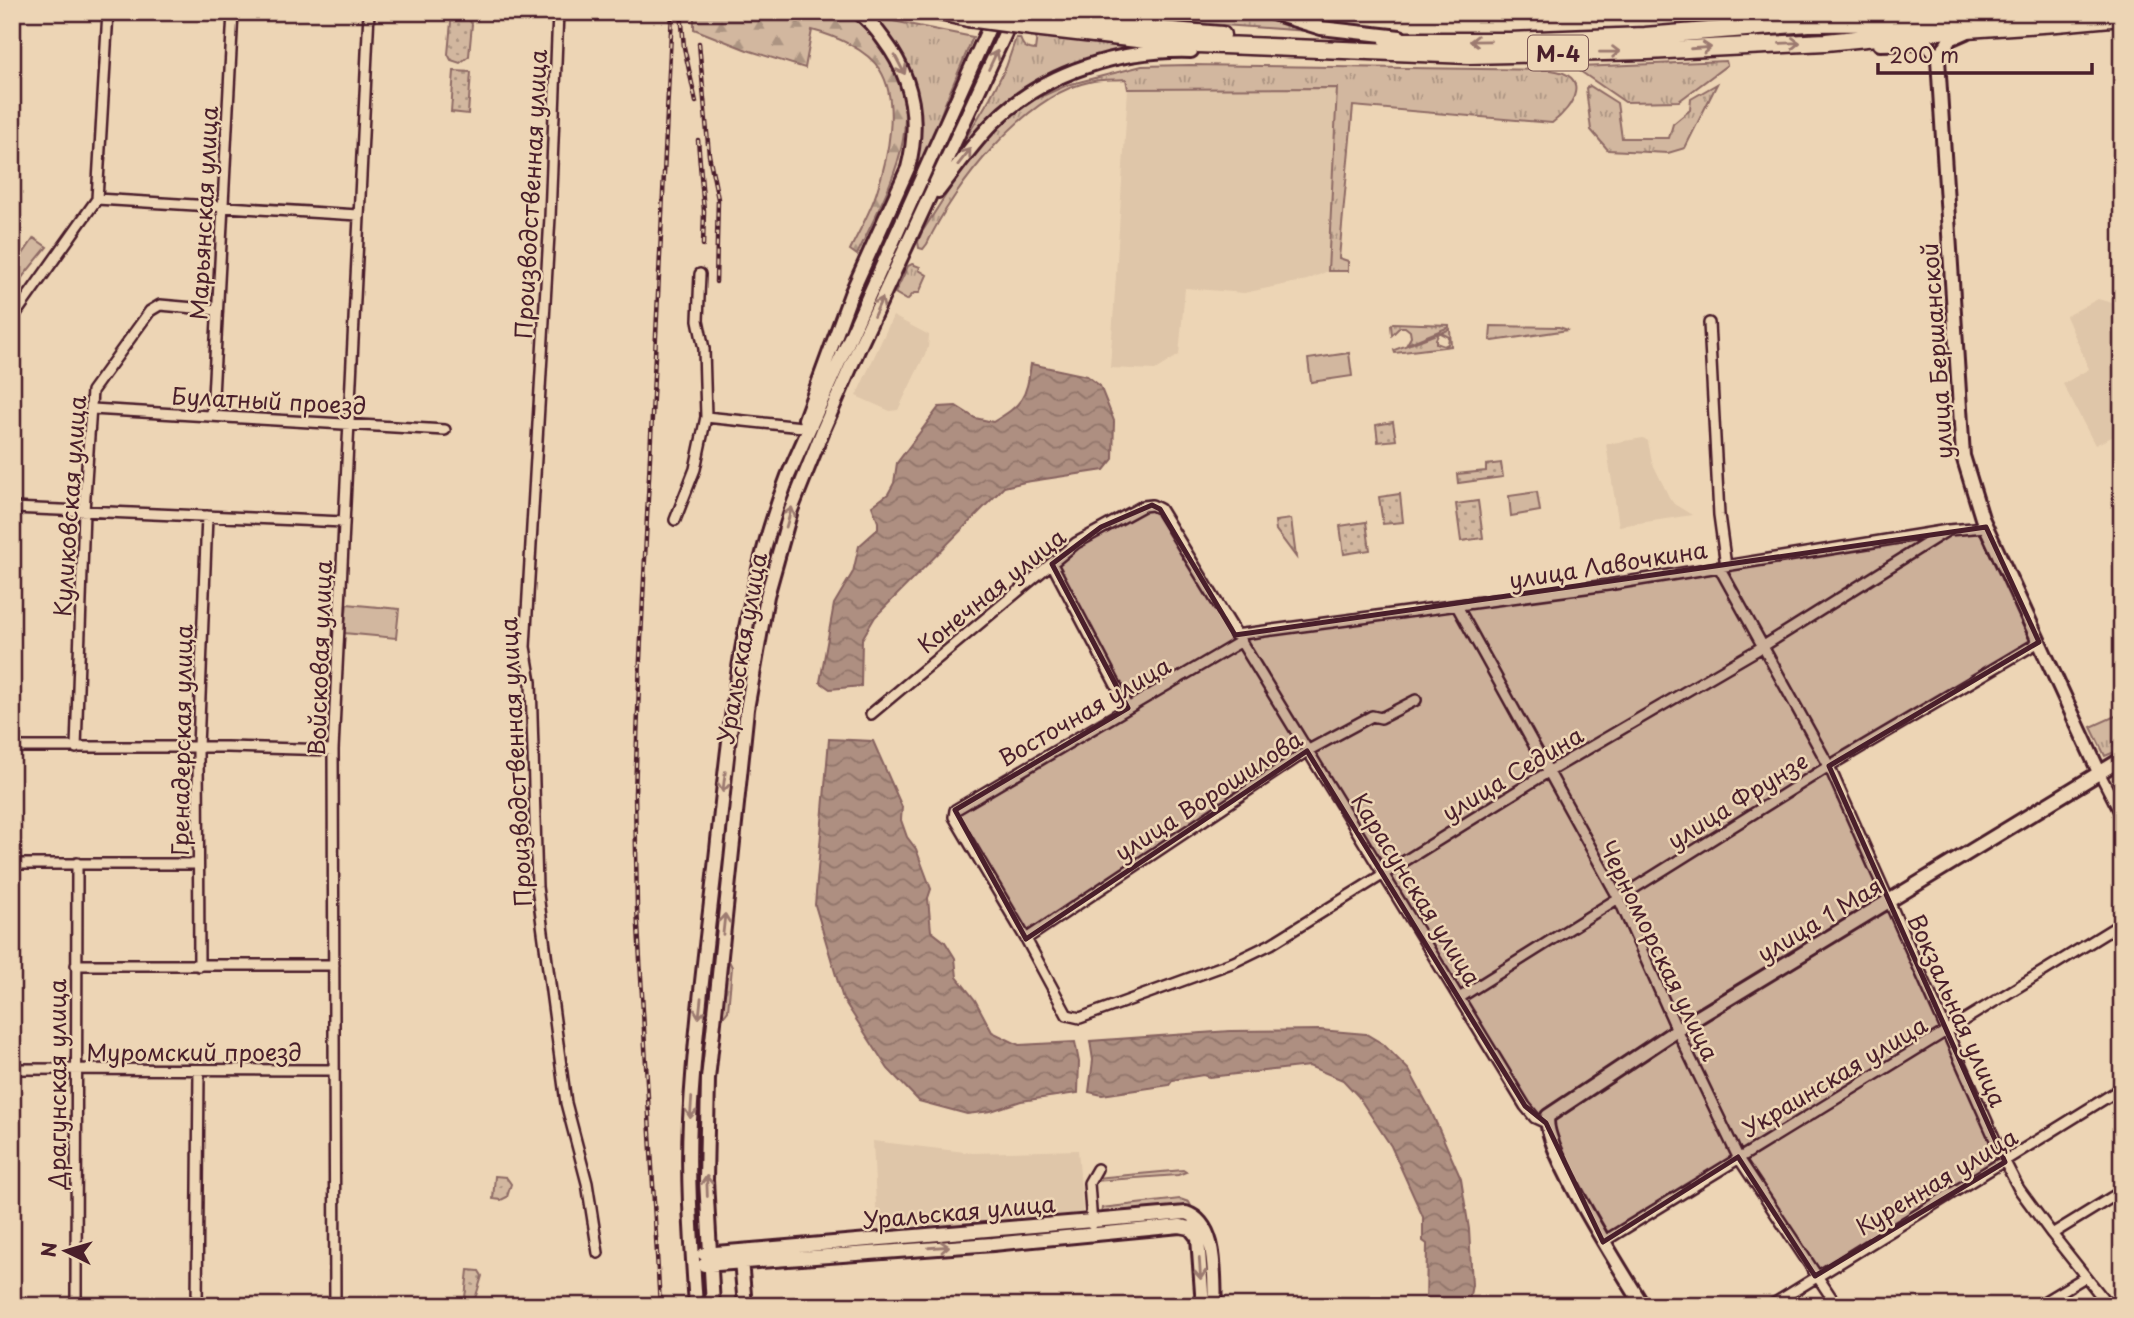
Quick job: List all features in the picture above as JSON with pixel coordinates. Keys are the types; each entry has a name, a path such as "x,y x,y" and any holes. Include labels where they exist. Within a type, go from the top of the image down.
{"highway":[{"name":"М-4","path":"940,12 968,18 1036,16 1207,34 1417,42 1585,39 1809,23 1916,22 1993,12"},
{"name":"М-4","path":"1036,16 1172,43 1437,54 1647,51 1826,42 2122,17"}],"main road":[{"path":"788,476 802,427 851,294 908,168 914,146 915,118 905,74 885,41 858,12"},
{"name":"Уральская улица","path":"696,1306 689,1156 696,1040 738,668 761,566 788,476 996,12"},
{"name":"Уральская улица","path":"713,1306 706,1128 712,1041 747,709 767,596 800,487 858,350 1015,12"},
{"path":"1072,12 1118,17 1137,12"},
{"path":"1269,12 1321,28 1399,36 1417,42"},
{"path":"1826,42 1837,46 1927,43 1938,59 1950,39 1971,29"},
{"path":"923,211 995,120 1025,97 1071,73 1111,58 1150,52 1271,53 1293,49"},
{"name":"улица Бершанской","path":"1938,59 1959,419 1966,472 1973,498 2099,772"},
{"path":"912,203 922,200 923,211"},
{"name":"улица 1 Мая","path":"1546,1123 1548,1116 1555,1110 1677,1030 2122,759"},
{"name":"Карасунская улица","path":"1546,1123 1551,1143 1603,1242 1643,1306"},
{"name":"Уральская улица","path":"693,1260 742,1261 1099,1235 1130,1229 1180,1226 1200,1231 1197,1218 1186,1213 742,1261 711,1259"},
{"path":"1203,1306 1198,1238 1200,1231 1209,1237 1215,1306"},
{"path":"742,1261 745,1306"}],"street":[{"path":"12,319 97,199 108,12"},
{"name":"Марьянская улица","path":"212,416 233,12"},
{"name":"Войсковая улица","path":"335,1306 332,750 369,12"},
{"name":"Производственная улица","path":"558,12 550,217 524,647 531,682 537,887 566,1103 587,1183 598,1253"},
{"path":"1868,23 1919,12"},
{"path":"97,199 358,215"},
{"path":"675,520 695,469 706,416 704,349 698,320 700,274"},
{"name":"Куликовская улица","path":"76,748 84,511 92,391 150,311 160,305 217,310"},
{"path":"1709,323 1723,566"},
{"name":"Булатный проезд","path":"92,409 348,422 445,430"},
{"path":"706,416 802,427"},
{"name":"Карасунская улица","path":"1143,506 1152,505 1160,509 1525,1105 1535,1118 1546,1123"},
{"name":"Конечная улица","path":"871,714 1076,543 1143,506"},
{"path":"12,508 344,522"},
{"name":"Гренадерская улица","path":"199,966 198,747 207,516"},
{"name":"улица Лавочкина","path":"1238,638 1948,530 1986,527"},
{"name":"улица Седина","path":"1026,939 1067,1015 1080,1018 1234,962 1271,944 1548,772 1762,647 1948,530"},
{"path":"1052,564 1128,708"},
{"name":"Вокзальная улица","path":"1723,566 1762,647 1829,766 2005,1162 2020,1189 2052,1234 2109,1306"},
{"name":"Черноморская улица","path":"1457,606 1618,897 1677,1030 1738,1157 1837,1306"},
{"name":"Восточная улица","path":"1026,939 954,817 955,810 1128,708 1238,638"},
{"name":"улица Фрунзе","path":"1459,998 1829,766 2039,642"},
{"name":"улица Ворошилова","path":"1026,939 1307,751 1372,716 1381,718 1416,700"},
{"path":"12,747 332,750"},
{"name":"улица Бершанской","path":"2099,772 2122,817"},
{"name":"Драгунская улица","path":"76,1306 77,863"},
{"path":"12,864 198,864"},
{"name":"Украинская улица","path":"1603,1242 2122,923"},
{"path":"76,965 334,965"},
{"path":"696,1040 712,1041"},
{"name":"Муромский проезд","path":"12,1069 333,1070"},
{"path":"197,1306 199,1070"},
{"name":"Куренная улица","path":"1770,1306 2122,1088"},
{"path":"1083,1236 1087,1225 1089,1183 1097,1169"},
{"path":"2052,1234 2122,1191"},
{"path":"1087,1222 1099,1235"},
{"path":"2037,1306 2085,1277"}],"highlighted area":[{"path":"1152,505 1160,509 1235,635 1986,527 2039,642 1829,766 2005,1162 1815,1276 1738,1157 1603,1242 1546,1123 1525,1106 1307,751 1026,939 955,810 1128,708 1052,564 1101,527"}],"shaded area":[{"path":"1338,88 1328,271 1307,280 1244,293 1185,288 1179,355 1155,370 1110,368 1128,89"},
{"path":"2098,299 2122,306 2122,438 2114,436 2095,445 2063,384 2089,369 2066,316"},
{"path":"893,316 929,335 928,348 898,410 890,411 856,396"},
{"path":"1643,438 1648,441 1652,462 1669,497 1674,504 1692,515 1619,526 1606,444"},
{"path":"873,1141 973,1153 1078,1150 1083,1213 879,1231"}],"green space":[{"path":"694,12 843,12 859,23 882,49 897,75 904,101 905,127 892,179 857,255 850,250 877,191 888,147 890,98 880,70 859,50 812,30 805,68 747,50 694,29"},
{"path":"1150,12 1261,12 1308,31 1137,19"},
{"path":"2024,12 2084,12 1938,26 1711,42 1709,39 1711,35 1982,19"},
{"path":"458,16 467,17 472,24 469,56 460,63 451,60 448,54 451,22"},
{"path":"868,16 973,37 944,106 915,187 835,365 825,376 919,140 919,103 911,71 894,42"},
{"path":"1037,35 1124,47 1123,52 1064,71 954,158 990,98 1006,67 1016,38 1020,38 1025,47 1035,50"},
{"path":"1726,61 1727,65 1679,101 1625,102 1580,71 1580,67"},
{"path":"1142,66 1551,70 1571,78 1575,84 1575,92 1567,108 1552,123 1353,106 1339,258 1348,261 1348,271 1328,271 1337,88 1128,89 1126,79 1089,82 1065,90 1016,124 973,171 954,196 927,244 923,249 919,248 922,232 974,151 1005,120 1036,99 1067,85"},
{"path":"454,71 471,72 468,114 451,112"},
{"path":"1717,84 1685,148 1668,153 1608,150 1591,130 1586,88 1590,86 1617,103 1622,138 1669,138 1673,124 1690,110 1691,99"},
{"path":"34,238 47,247 12,290 12,257 18,261"},
{"path":"912,264 920,267 919,270 927,275 919,293 914,293 907,300 895,293 908,266"},
{"path":"1393,323 1449,327 1407,344 1411,337 1410,331 1400,327 1392,335"},
{"path":"1491,326 1559,327 1568,330 1493,341 1490,340"},
{"path":"1450,329 1451,346 1395,353 1394,350 1439,333 1436,343 1444,346 1448,344 1449,337 1441,333"},
{"path":"1349,353 1352,376 1311,382 1308,359"},
{"path":"1393,422 1396,440 1378,442 1376,425"},
{"path":"1501,463 1503,477 1458,483 1457,474 1486,471 1486,465"},
{"path":"1537,492 1540,511 1511,516 1509,496"},
{"path":"1400,494 1403,522 1383,524 1379,497"},
{"path":"1478,501 1483,538 1461,541 1456,504"},
{"path":"1291,519 1296,557 1276,530 1275,521"},
{"path":"1366,522 1370,550 1344,554 1340,526"},
{"path":"347,604 399,609 396,638 344,633"},
{"path":"2122,713 2122,749 2105,756 2091,727"},
{"path":"726,955 732,967 728,1011 720,1021"},
{"path":"703,1042 707,1042 703,1248 700,1244 697,1139"},
{"path":"1183,1170 1186,1172 1178,1175 1095,1181 1096,1178"},
{"path":"495,1176 506,1177 511,1184 507,1197 501,1200 493,1199"},
{"path":"1180,1199 1189,1202 1192,1208 1101,1216 1102,1208"},
{"path":"1084,1227 1082,1230 883,1246 883,1244"},
{"path":"468,1270 479,1271 482,1276 476,1296 472,1299 465,1298"}],"water":[{"path":"1031,364 1087,376 1100,386 1114,421 1113,459 1104,470 1004,487 875,617 862,639 861,686 830,689 820,682 834,604 853,572 859,546 878,529 872,506 888,494 894,483 897,463 939,407 956,406 975,418 993,422 1011,410 1025,393"},
{"path":"829,739 873,741 902,807 901,820 907,837 916,849 931,889 928,898 931,931 945,942 955,958 957,977 975,1000 992,1032 1019,1045 1075,1042 1079,1062 1078,1093 1021,1101 991,1111 967,1114 919,1101 888,1069 843,999 815,905"},
{"path":"1320,1030 1366,1034 1383,1044 1409,1070 1431,1111 1461,1179 1469,1229 1472,1285 1468,1306 1426,1306 1427,1244 1423,1241 1423,1217 1391,1146 1358,1096 1343,1080 1309,1066 1209,1077 1203,1075 1173,1080 1169,1085 1102,1095 1089,1092 1093,1060 1090,1041 1230,1031"}],"railway":[{"path":"660,1306 637,908 635,792 672,12"},
{"path":"681,12 684,47 696,102"},
{"path":"699,43 709,155 718,199 716,282"},
{"path":"698,140 704,211 703,245"}]}
